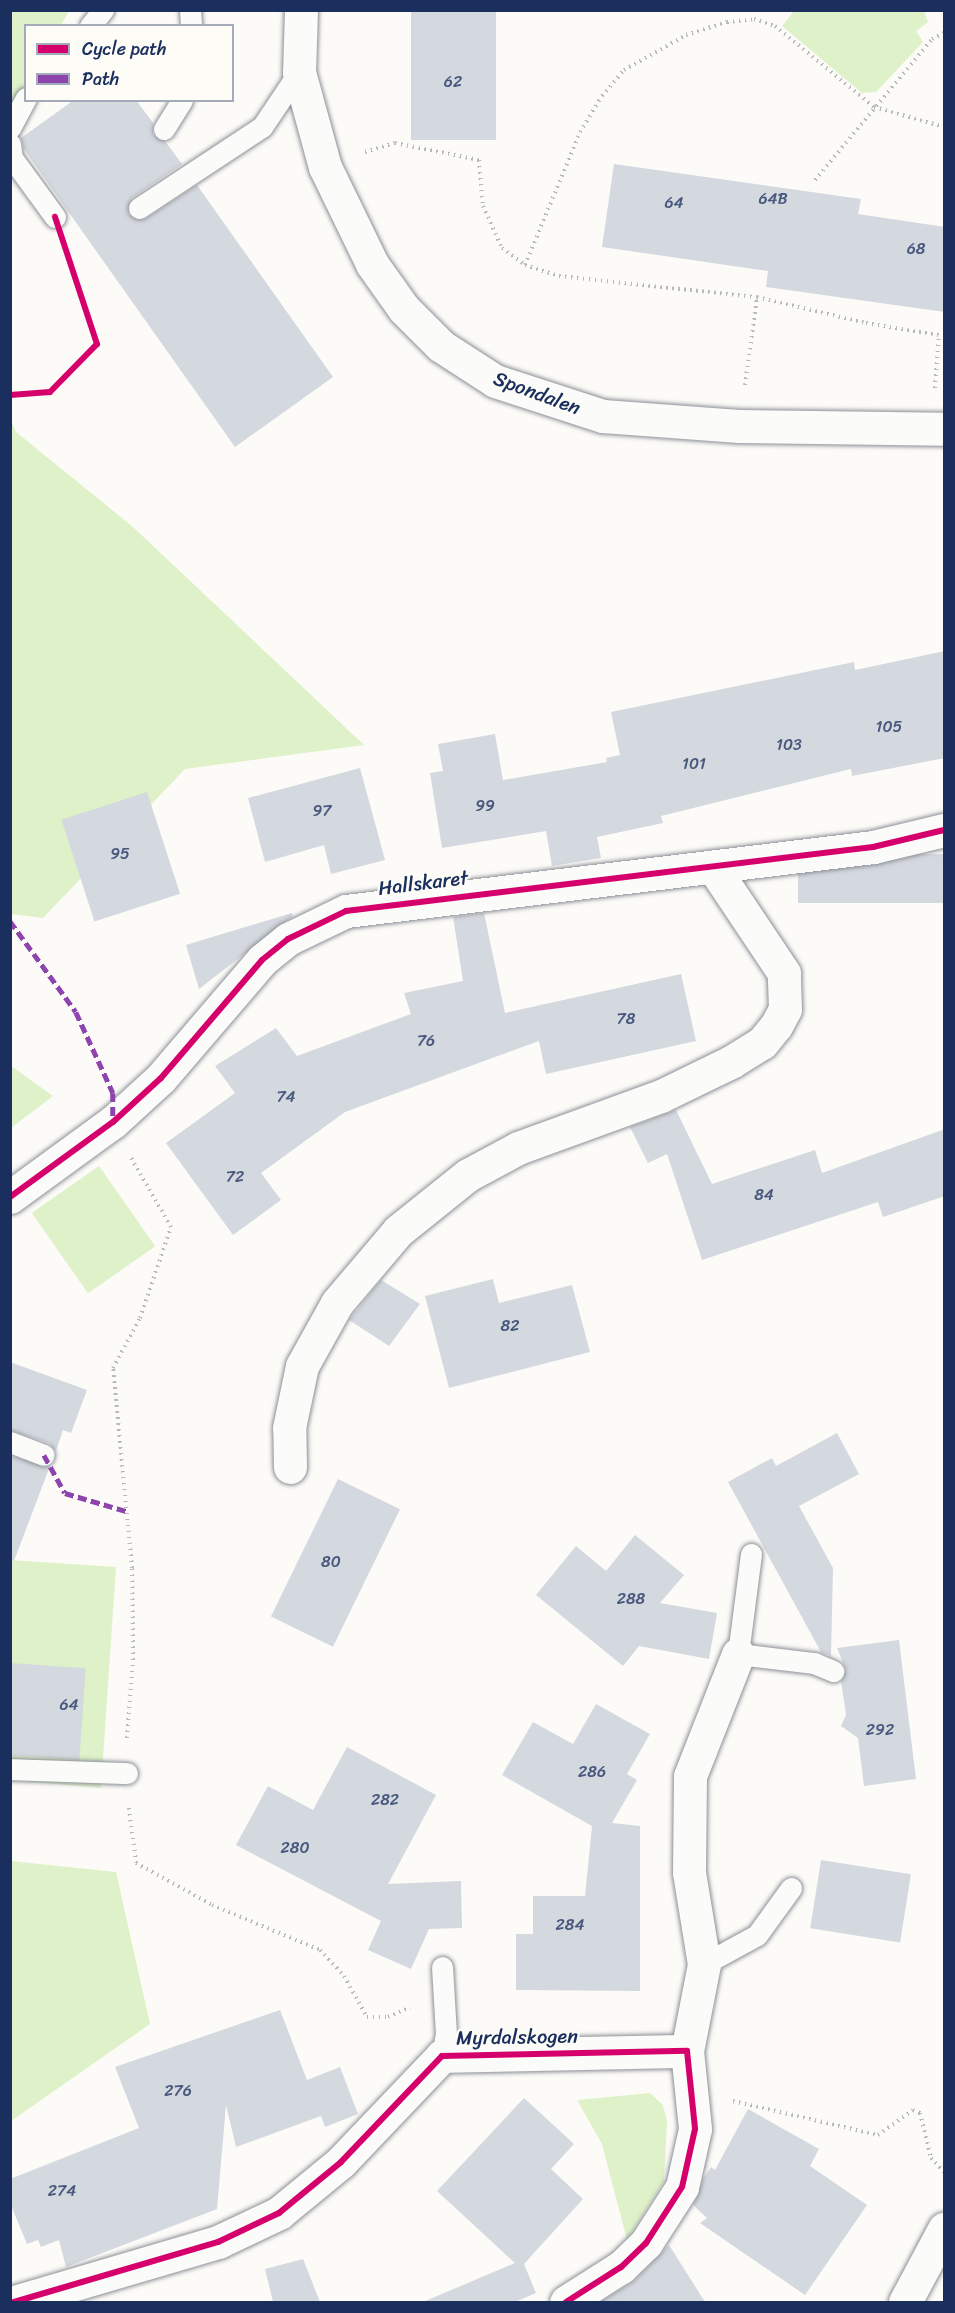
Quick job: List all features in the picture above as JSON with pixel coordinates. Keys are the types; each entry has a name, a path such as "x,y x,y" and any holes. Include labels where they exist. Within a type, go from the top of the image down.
{"street":[{"name":"Spondalen","path":"301,10 299,72 325,167 372,264 404,309 441,346 495,381 603,416 739,426 938,429"},
{"name":"Hallskaret","path":"10,1197 113,1122 161,1078 262,960 318,922 377,905 873,848 945,830"},
{"path":"290,1467 289,1428 302,1366 337,1303 398,1231 468,1174 518,1148 661,1096 731,1062 762,1043 776,1026 785,1009 784,973 713,867"},
{"path":"566,2302 621,2267 667,2216 692,2158 694,2092 687,2050 704,1964 689,1872 690,1776 738,1654"},
{"name":"Myrdalskogen","path":"14,2302 218,2242 279,2213 341,2162 442,2056 687,2050"},
{"path":"905,2302 945,2229"}],"lane":[{"path":"92,24 103,10"},
{"path":"139,208 262,127 299,72"},
{"path":"10,128 24,102"},
{"path":"164,129 181,102"},
{"path":"10,144 12,158 55,217"},
{"path":"10,1442 44,1455"},
{"path":"751,1554 738,1654 814,1663 833,1671"},
{"path":"10,1769 127,1773"},
{"path":"704,1964 757,1935 791,1888"},
{"path":"442,1966 446,2034 442,2056"}],"path":[{"path":"525,265 580,132 602,96 624,70 686,35 727,22 754,19 775,26 874,107 945,127"},
{"path":"815,180 932,39 945,33"},
{"path":"325,167 395,143 479,160 483,206 502,248 525,265 559,276 757,297 866,323 945,336"},
{"path":"739,426 757,297"},
{"path":"938,429 939,335"},
{"path":"113,1122 171,1227 140,1318 113,1368 132,1568 127,1773 130,1838 136,1863 212,1905 320,1950 344,1976 367,2017 388,2017 407,2006"},
{"path":"694,2092 878,2136 913,2110 920,2113 931,2158 945,2172"}],"green space":[{"path":"11,11 69,11 62,24 24,24 24,96 11,125"},
{"path":"794,11 924,11 928,22 916,31 923,42 876,92 862,93 782,26"},
{"path":"10,418 16,432 133,527 364,745 185,769 43,918 11,914"},
{"path":"10,1065 53,1096 11,1128 10,1128"},
{"path":"99,1166 155,1246 88,1293 32,1213"},
{"path":"10,1560 116,1567 101,1788 11,1780"},
{"path":"11,1861 116,1872 150,2024 11,2121"},
{"path":"650,2093 663,2105 667,2122 664,2181 627,2240 602,2144 577,2100"}],"building":[{"path":"411,10 496,10 496,140 411,140"},
{"path":"71,102 137,102 153,123 153,135 165,141 182,164 132,198 129,215 145,219 197,185 333,377 235,447 24,149 21,138"},
{"path":"614,164 861,199 858,214 945,227 945,312 766,287 768,271 602,247"},
{"path":"945,651 945,758 852,776 851,769 661,816 663,823 597,837 601,858 552,866 546,831 442,848 430,773 443,771 438,744 495,734 503,780 607,762 606,758 620,755 611,712 854,662 855,670"},
{"path":"360,768 385,860 331,874 324,845 265,862 248,798"},
{"path":"147,792 180,894 94,922 61,820"},
{"path":"798,854 944,854 944,903 798,903"},
{"path":"292,913 293,916 199,989 186,945"},
{"path":"484,913 505,1013 681,974 696,1041 546,1074 539,1041 345,1112 261,1173 281,1200 233,1235 166,1143 235,1093 215,1066 276,1028 297,1056 411,1014 404,993 463,981 453,917"},
{"path":"676,1110 712,1184 815,1150 822,1173 945,1129 945,1196 883,1217 878,1202 702,1260 667,1154 648,1163 630,1127"},
{"path":"493,1279 499,1303 572,1285 590,1352 449,1388 425,1296"},
{"path":"381,1280 420,1304 389,1346 349,1320"},
{"path":"10,1362 87,1390 71,1433 63,1430 56,1451 49,1443 10,1430"},
{"path":"837,1433 859,1474 799,1506 833,1568 831,1656 821,1652 728,1482 772,1458 776,1466"},
{"path":"10,1456 50,1466 14,1561 10,1560"},
{"path":"338,1479 400,1509 333,1647 271,1617"},
{"path":"635,1535 684,1575 660,1603 717,1613 709,1659 639,1646 623,1666 536,1595 576,1546 606,1571"},
{"path":"899,1640 916,1779 864,1786 858,1738 841,1726 846,1715 841,1681 846,1670 837,1648"},
{"path":"10,1663 86,1668 79,1760 10,1755"},
{"path":"596,1704 650,1734 627,1774 637,1780 612,1823 640,1826 640,1991 516,1990 516,1934 533,1934 533,1896 585,1896 592,1826 502,1775 533,1722 573,1744"},
{"path":"347,1747 436,1795 388,1884 461,1881 462,1928 429,1929 411,1969 368,1950 381,1921 236,1845 268,1786 313,1810"},
{"path":"821,1860 911,1874 900,1942 810,1928"},
{"path":"280,2010 307,2080 340,2067 358,2114 325,2127 321,2116 236,2147 226,2105 217,2209 66,2267 59,2240 41,2247 38,2240 27,2244 10,2203 10,2179 139,2128 115,2067"},
{"path":"524,2098 574,2144 551,2169 583,2199 524,2264 536,2293 515,2302 423,2302 515,2263 437,2191"},
{"path":"748,2109 819,2149 810,2166 867,2205 805,2295 700,2223 707,2218 693,2205 703,2179 711,2167 715,2170"},
{"path":"669,2245 705,2302 600,2302 634,2281"},
{"path":"303,2259 320,2302 273,2302 265,2269"}],"marked path":[{"path":"10,921 76,1012 113,1093 113,1122"},
{"path":"44,1455 65,1493 126,1511"}],"cycle path":[{"path":"10,395 50,392 97,344 55,217"},
{"path":"10,1197 113,1122 161,1078 262,960 288,939 346,911 873,847 944,830"},
{"path":"14,2302 218,2242 279,2213 341,2162 442,2056 687,2051 695,2129 682,2187 646,2243 621,2267 566,2302"}]}
